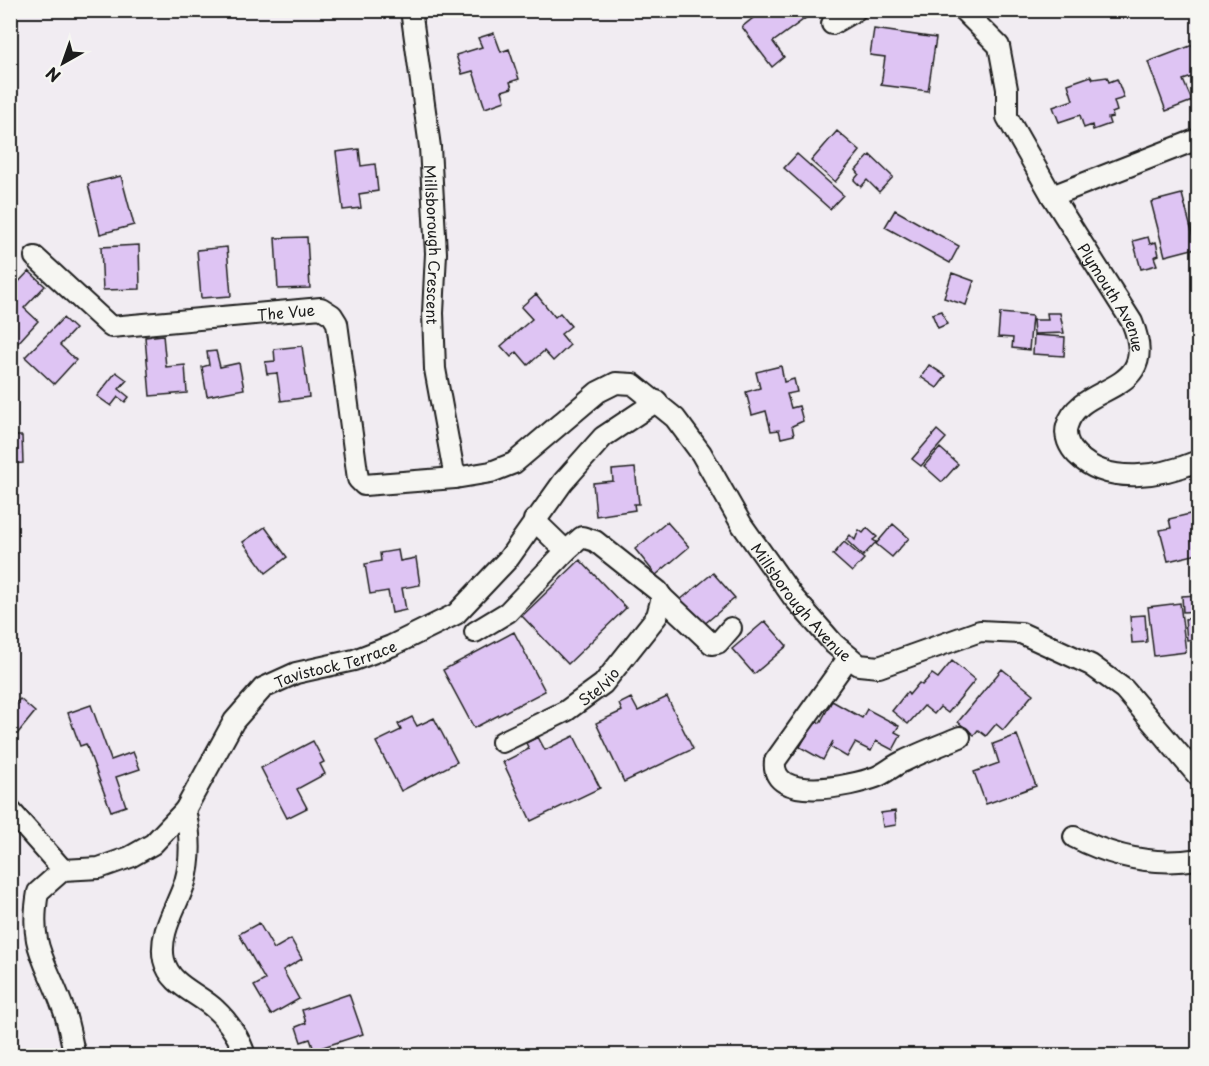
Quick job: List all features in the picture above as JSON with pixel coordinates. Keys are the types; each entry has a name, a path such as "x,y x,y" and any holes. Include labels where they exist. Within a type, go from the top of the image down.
{"street":[{"name":"Millsborough Crescent","path":"411,10 430,147 436,253 433,312 435,369 455,478"},
{"path":"832,24 856,10"},
{"name":"Plymouth Avenue","path":"963,10 999,46 1008,89 1007,117 1052,196 1132,322 1139,340 1139,357 1132,371 1122,382 1084,404 1067,424 1066,436 1071,449 1095,468 1113,473 1159,473 1198,461"},
{"path":"1052,196 1198,139"},
{"name":"The Vue","path":"35,257 111,327 321,308 332,315 337,323 358,479 371,486 455,478"},
{"name":"Millsborough Avenue","path":"455,478 491,472 514,463 598,392 616,383 633,384 675,418 701,453 742,525 794,597 834,644 859,665 879,667 980,631 1021,633 1091,665 1124,689 1198,776"},
{"name":"Tavistock Terrace","path":"63,870 99,868 130,857 153,844 185,810 234,721 263,688 296,673 354,660 391,646 456,614 509,558 534,520 603,437 657,402"},
{"path":"534,520 566,551"},
{"path":"475,632 508,612 582,537 587,537 662,597 712,644 718,643 731,628"},
{"name":"Stelvio","path":"502,742 566,711 603,684 657,616 662,597"},
{"path":"849,657 775,761 774,771 778,779 787,785 804,788 846,786 877,776 904,761 960,737"},
{"path":"10,810 63,870 38,892 34,934 42,962 64,1010 75,1056"},
{"path":"185,810 192,840 185,881 164,936 164,961 173,978 216,1009 242,1045 245,1056"},
{"path":"1074,837 1098,850 1126,859 1198,859"}],"building":[{"path":"763,10 802,10 807,17 773,42 784,57 772,67 742,27"},
{"path":"874,29 936,38 928,91 881,85 885,57 870,55"},
{"path":"494,33 501,52 509,49 519,79 510,82 512,88 502,91 505,101 485,108 473,71 462,74 456,55 482,47 478,38"},
{"path":"1198,43 1198,86 1195,76 1183,80 1192,101 1166,111 1148,62"},
{"path":"1091,76 1093,79 1107,77 1109,82 1117,79 1124,98 1114,101 1117,111 1112,113 1113,117 1108,118 1110,124 1093,130 1092,125 1084,128 1080,115 1059,122 1053,107 1073,100 1068,84"},
{"path":"837,131 860,151 835,182 811,161"},
{"path":"359,149 361,166 375,164 378,191 359,194 361,208 343,210 336,152"},
{"path":"797,154 843,195 830,209 784,168"},
{"path":"870,155 893,177 879,192 867,180 861,187 854,180 859,174 856,170"},
{"path":"121,176 134,225 100,234 88,184"},
{"path":"1182,194 1196,248 1165,256 1151,202"},
{"path":"895,210 959,246 950,263 885,227"},
{"path":"307,237 310,288 278,289 275,238"},
{"path":"1148,237 1150,244 1156,242 1159,255 1154,257 1157,265 1141,269 1133,241"},
{"path":"139,245 140,289 103,290 101,247"},
{"path":"227,247 231,296 201,298 197,250"},
{"path":"29,271 45,286 24,308 38,321 16,345 10,340 10,291"},
{"path":"952,273 974,281 966,305 944,298"},
{"path":"536,294 555,317 560,313 571,326 561,334 570,345 553,361 544,351 528,365 517,352 511,357 501,346 532,319 521,307"},
{"path":"942,311 947,324 938,328 932,314"},
{"path":"1000,313 1032,316 1029,350 1012,348 1013,338 998,337"},
{"path":"1047,313 1060,313 1064,333 1034,334 1033,320 1048,320"},
{"path":"63,318 75,329 60,345 76,360 54,384 25,357"},
{"path":"163,335 166,367 185,365 187,393 150,396 145,337"},
{"path":"1034,335 1065,337 1064,356 1033,354"},
{"path":"302,346 309,397 281,401 277,373 267,374 265,362 275,361 274,349"},
{"path":"216,351 220,367 239,363 244,389 207,396 202,367 209,365 207,352"},
{"path":"929,365 946,376 937,388 921,377"},
{"path":"781,366 784,382 794,379 797,392 787,394 791,408 799,406 803,421 792,426 794,435 781,438 779,430 771,431 766,411 752,415 746,392 760,388 756,372"},
{"path":"116,372 127,380 119,389 129,397 125,402 118,397 111,406 97,396"},
{"path":"10,427 14,427 15,436 22,436 23,463 10,464"},
{"path":"937,430 946,438 921,466 912,459"},
{"path":"940,448 958,464 942,482 924,466"},
{"path":"635,468 639,504 634,504 635,510 596,516 593,483 613,481 612,470"},
{"path":"1198,512 1198,554 1168,561 1160,530 1171,528 1169,519"},
{"path":"667,522 689,547 656,575 635,549"},
{"path":"893,524 909,538 892,557 876,544"},
{"path":"265,527 287,557 266,573 243,542"},
{"path":"867,528 877,537 873,540 876,542 863,556 846,540 850,535 855,540 859,530 863,533"},
{"path":"844,542 864,559 852,572 833,555"},
{"path":"398,550 400,561 416,558 420,585 402,588 406,610 392,613 388,591 370,594 365,564 381,561 380,553"},
{"path":"580,560 626,608 568,664 522,616"},
{"path":"713,573 735,598 702,626 680,600"},
{"path":"1198,595 1198,611 1183,612 1182,596"},
{"path":"1180,603 1186,652 1154,656 1148,607"},
{"path":"1145,615 1147,642 1132,643 1130,616"},
{"path":"1198,618 1198,639 1187,640 1185,619"},
{"path":"765,621 787,646 754,674 732,649"},
{"path":"514,632 545,691 474,728 443,670"},
{"path":"952,661 975,680 948,713 940,707 934,714 924,706 908,724 892,711 907,692 909,695 919,683 922,685 932,674 938,678"},
{"path":"1002,669 1033,694 1003,730 996,724 986,736 978,730 974,735 958,722"},
{"path":"667,697 693,749 624,782 596,723 622,711 619,704 631,698 638,711"},
{"path":"20,699 35,712 13,739 10,708"},
{"path":"832,701 862,718 867,709 899,726 895,732 901,735 893,750 876,741 871,751 855,743 847,757 830,747 833,741 823,760 800,747 815,720 820,723"},
{"path":"91,705 111,760 133,752 140,769 116,777 126,806 111,811 86,744 80,746 68,713"},
{"path":"412,717 417,726 434,718 457,762 401,791 376,742 401,730 398,724"},
{"path":"1017,735 1036,786 986,804 974,772 999,763 993,744"},
{"path":"574,736 600,788 531,821 503,762 529,749 526,743 538,737 545,750"},
{"path":"313,741 324,762 320,764 325,774 297,789 307,808 287,818 261,768"},
{"path":"895,811 896,825 883,827 881,813"},
{"path":"259,923 274,949 291,939 302,959 283,970 299,999 271,1015 254,986 265,980 239,934"},
{"path":"349,994 363,1034 314,1050 310,1039 301,1042 296,1027 306,1023 302,1010"}]}
